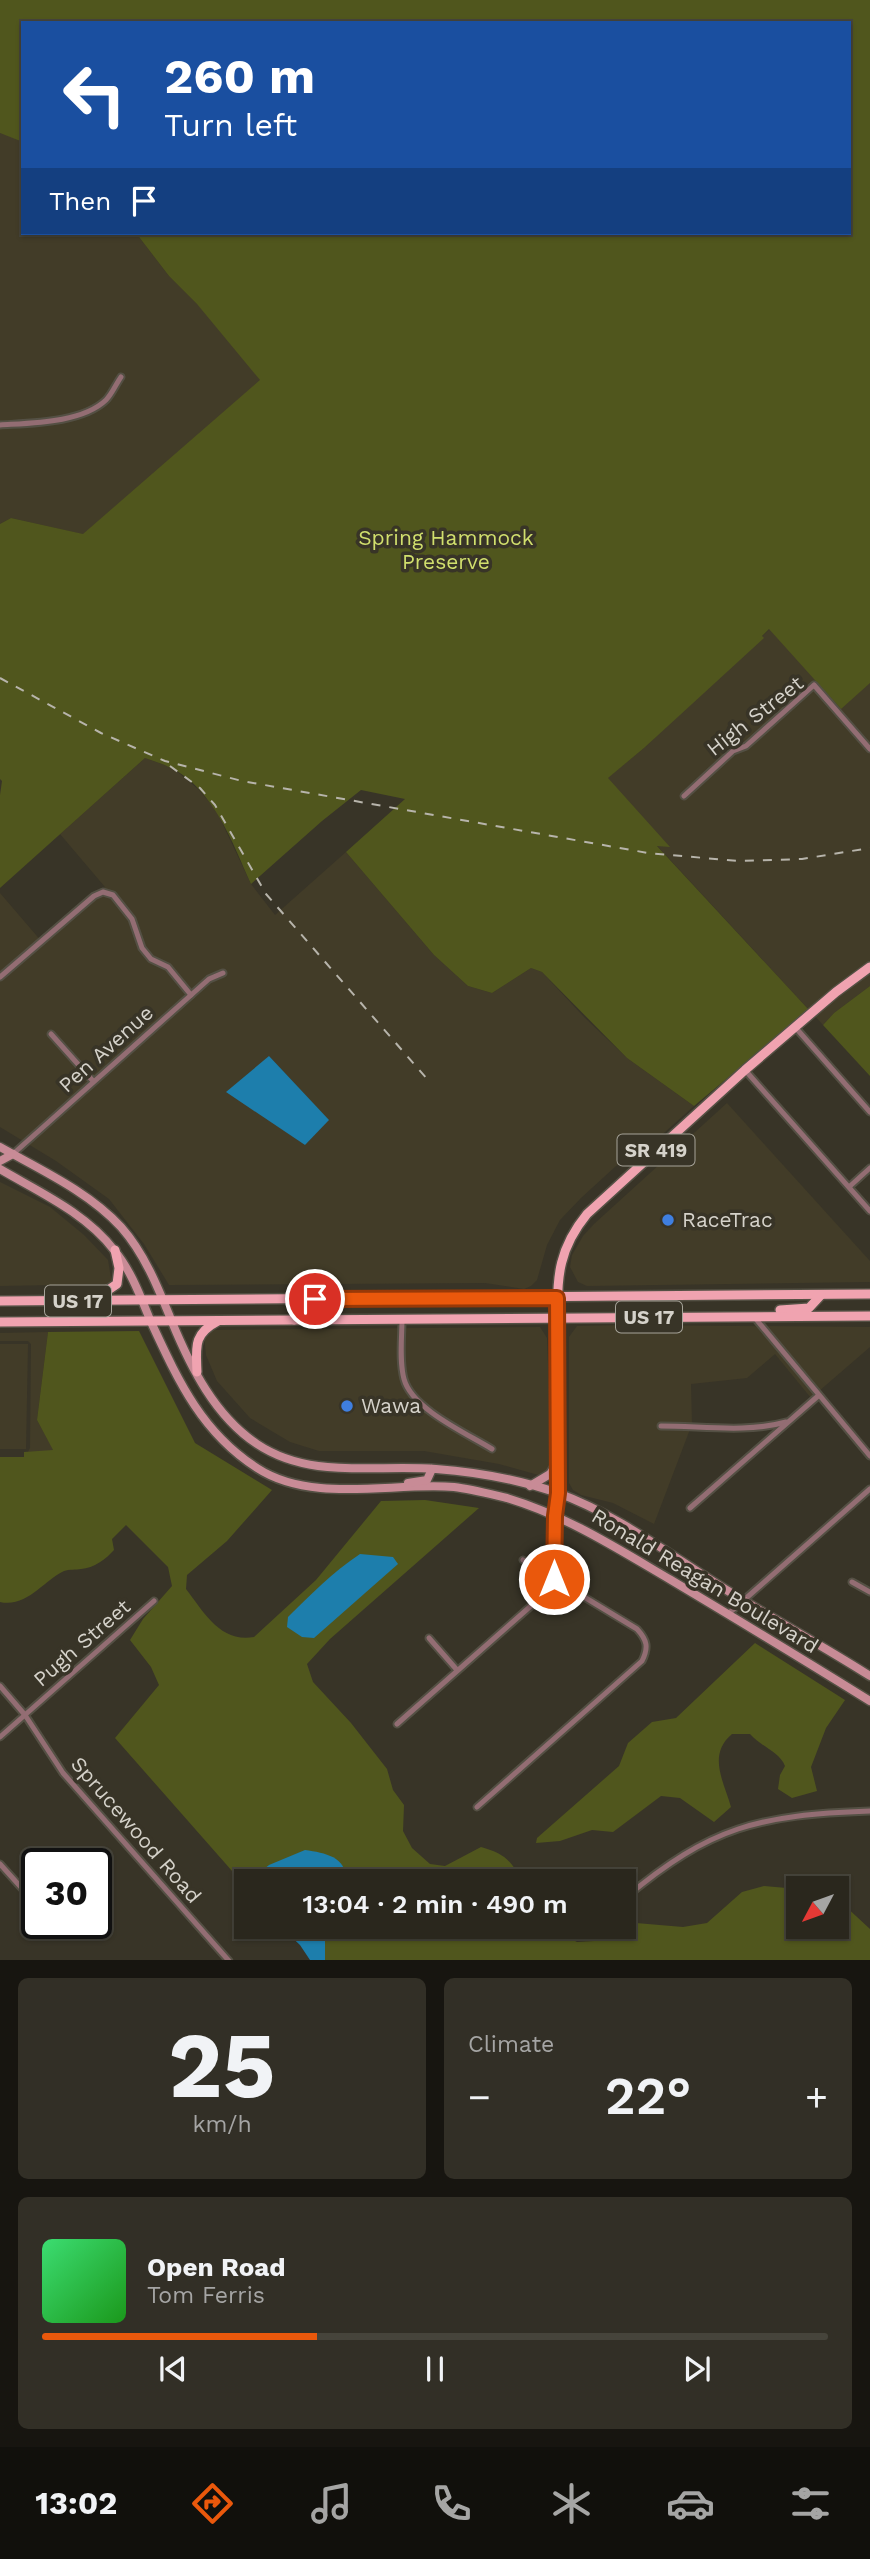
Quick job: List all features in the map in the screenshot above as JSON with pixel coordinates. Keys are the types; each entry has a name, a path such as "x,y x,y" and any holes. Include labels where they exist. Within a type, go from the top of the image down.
{"main road":[{"name":"SR 419","path":"558,1318 557,1298 564,1251 580,1223 745,1070 870,967"},
{"name":"Ronald Reagan Boulevard","path":"0,1147 95,1203 122,1229 145,1262 210,1398 227,1419 256,1444 282,1458 309,1465 432,1469 493,1477 558,1493 635,1532 870,1676"},
{"path":"0,1161 13,1154"},
{"name":"Ronald Reagan Boulevard","path":"0,1169 76,1213 115,1250 193,1405 209,1429 229,1449 260,1471 296,1485 341,1489 454,1488 506,1498 555,1516 578,1525 870,1701"},
{"path":"92,1301 117,1284 119,1268 115,1250"},
{"path":"753,1315 757,1310 809,1308 821,1294"},
{"name":"US 17","path":"0,1301 870,1294"},
{"path":"294,1320 301,1309 331,1309 334,1298"},
{"name":"US 17","path":"0,1322 870,1316"},
{"path":"555,1516 558,1493 558,1318"},
{"path":"197,1372 195,1344 204,1330 219,1320"},
{"path":"530,1486 550,1474 558,1461"},
{"path":"371,1489 388,1484 422,1482 430,1477 432,1469"}],"street":[{"path":"0,425 39,422 82,413 106,399 121,377"},
{"name":"High Street","path":"684,796 733,751 747,746 814,685 870,749"},
{"path":"0,978 94,896 103,892 113,895 132,919 142,948 151,959 168,967 191,995"},
{"name":"Pen Avenue","path":"13,1154 209,979 223,973"},
{"path":"795,1027 870,1112"},
{"path":"51,1034 93,1081"},
{"path":"745,1070 870,1211"},
{"path":"849,1187 870,1168"},
{"path":"753,1315 870,1456"},
{"path":"402,1319 404,1379 411,1393 420,1404 492,1449"},
{"path":"690,1508 818,1396"},
{"path":"661,1426 754,1427 789,1421"},
{"path":"728,1614 870,1489"},
{"path":"397,1724 549,1590 554,1579 555,1516"},
{"path":"477,1807 642,1661 647,1651 647,1643 637,1629 523,1560"},
{"path":"852,1582 870,1592"},
{"name":"Pugh Street","path":"0,1737 154,1601"},
{"path":"429,1637 457,1670"},
{"name":"Sprucewood Road","path":"0,1686 25,1715 63,1773 228,1960"},
{"path":"636,1890 681,1855 733,1830 788,1816 870,1811"},
{"path":"0,1864 21,1887"},
{"path":"217,1960 223,1954"}],"shaded area":[{"path":"0,133 21,141 21,235 138,235 169,276 240,346 263,385 86,535 11,518 0,524"},
{"path":"773,626 870,680 870,962 809,1010 600,784 644,748"},
{"path":"145,758 173,768 199,790 216,810 251,884 275,915 346,852 434,955 468,986 492,993 531,968 542,972 627,1058 694,1106 645,1150 616,1166 560,1220 547,1245 537,1280 524,1289 485,1283 169,1285 144,1244 109,1199 56,1161 0,1127 0,893 42,942 105,887 60,834","holes":["269,1056 328,1120 305,1145 259,1113"]},
{"path":"870,971 870,986 834,1013 823,1025 814,1015"},
{"path":"727,1103 870,1261 870,1282 587,1286 578,1282 570,1267 572,1255 583,1236"},
{"path":"0,1182 50,1207 84,1235 108,1260 112,1284 0,1286"},
{"path":"577,1326 870,1327 870,1347 811,1398 775,1354 747,1378 691,1384 692,1424 654,1524 613,1503 581,1495 573,1490 569,1483 569,1337"},
{"path":"540,1327 547,1338 552,1465 542,1476 499,1464 424,1451 319,1451 290,1442 250,1418 217,1381 206,1355 204,1336 210,1330"},
{"path":"48,1332 37,1420 54,1451 28,1452 31,1344 28,1341 0,1341 0,1333"},
{"path":"0,1344 28,1344 26,1449 0,1449"}],"green space":[{"name":"Spring Hammock Preserve","path":"0,0 870,0 870,683 841,709 769,629 762,636 764,638 608,778 670,847 657,846 809,1010 694,1106 627,1058 542,972 531,968 492,993 468,986 434,955 346,852 405,799 361,790 251,884 229,835 199,789 171,768 145,758 0,888 0,524 11,518 83,534 260,380 197,304 169,276 138,235 851,235 851,21 21,21 21,141 0,133"},
{"path":"870,986 870,1076 823,1025 834,1013"},
{"path":"139,1331 195,1443 272,1490 227,1541 187,1575 186,1589 206,1616 222,1631 242,1638 254,1637 316,1580 381,1501 425,1500 479,1508 330,1639 307,1664 313,1682 351,1723 387,1769 393,1790 404,1805 403,1831 412,1848 430,1864 445,1866 481,1847 506,1858 515,1869 234,1869 234,1873 115,1738 159,1685 151,1667 130,1640 143,1619 172,1586 168,1567 126,1525 112,1539 114,1550 91,1567 64,1571 19,1601 0,1602 0,1457 24,1457 24,1452 53,1450 37,1420 48,1332"},
{"path":"755,1643 845,1700 826,1728 811,1767 817,1791 792,1798 778,1789 780,1775 785,1766 782,1761 750,1734 732,1734 724,1742 719,1760 731,1807 714,1822 680,1798 661,1796 613,1832 592,1830 560,1841 536,1843 537,1838 619,1766 628,1743 652,1722 676,1718"},
{"path":"764,1886 786,1888 786,1939 849,1939 849,1910 870,1929 870,1960 325,1960 325,1939 571,1939 577,1942 636,1939 636,1923 683,1927 707,1923 742,1892"}],"water":[{"path":"269,1056 329,1120 305,1145 226,1092"},
{"path":"360,1554 393,1557 398,1564 314,1638 302,1637 287,1627 288,1617 313,1592"},
{"path":"305,1850 334,1858 344,1869 264,1869"},
{"path":"294,1939 325,1939 325,1960 310,1960"}],"railway":[{"path":"0,678 101,733 165,761 242,781 648,853 738,861 802,859 870,848"},
{"path":"170,766 200,788 215,805 266,894 428,1080"}],"place":[{"name":"RaceTrac","path":"668,1220"},
{"name":"Wawa","path":"347,1406"}],"route":[{"path":"315,1299 557,1298 558,1493 554,1579"}]}
